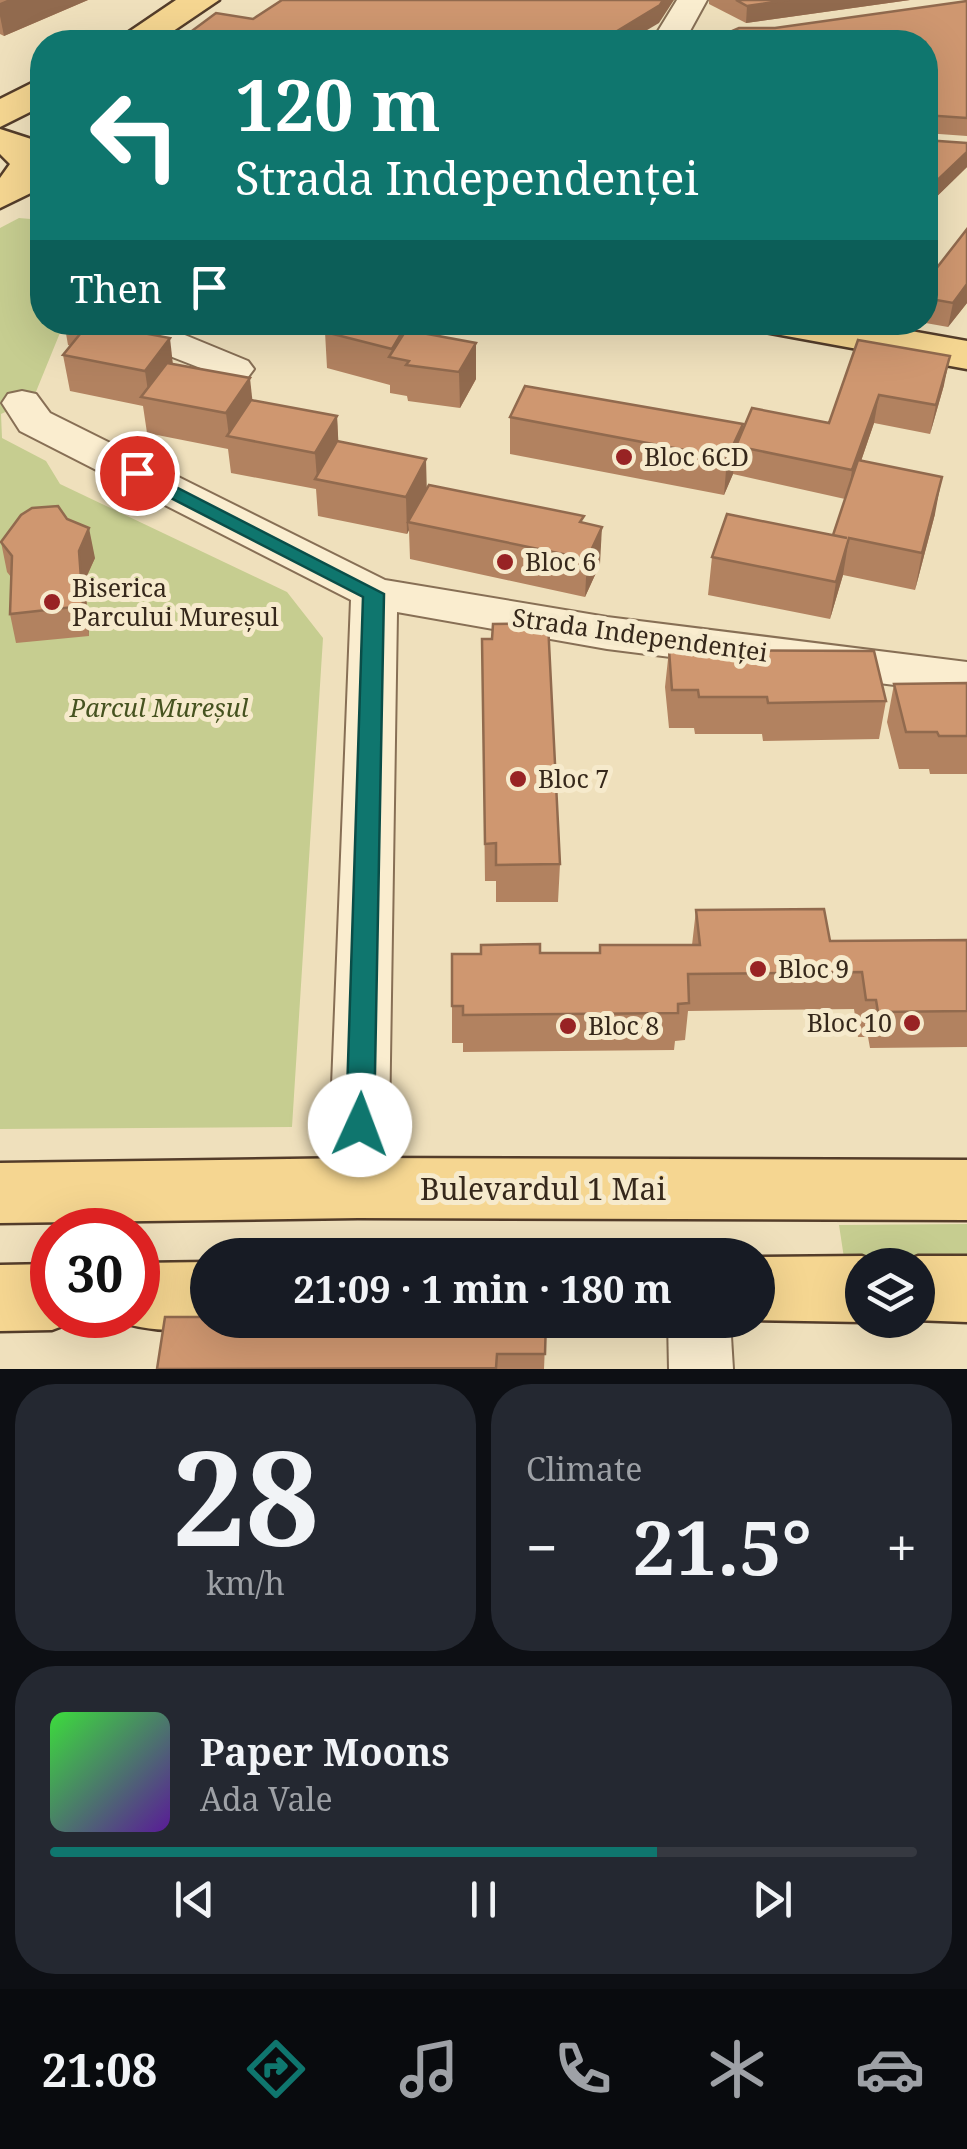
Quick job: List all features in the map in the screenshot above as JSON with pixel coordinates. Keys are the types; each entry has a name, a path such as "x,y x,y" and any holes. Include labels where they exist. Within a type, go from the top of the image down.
{"main road":[{"path":"152,30 201,0"},
{"path":"22,155 25,129 30,125"},
{"path":"1,196 30,129"},
{"path":"854,335 967,355"},
{"name":"Bulevardul 1 Mai","path":"0,1193 358,1188 967,1190"},
{"path":"935,1289 967,1288"},
{"path":"775,1289 845,1289"},
{"path":"160,1296 190,1295"},
{"path":"0,1298 30,1297"}],"street":[{"path":"675,30 692,0"},
{"path":"160,335 158,338 234,369"},
{"name":"Strada Independenței","path":"22,403 35,422 374,594 607,633 967,678"},
{"path":"358,1188 368,944 374,594"},
{"path":"700,1338 702,1369"}],"green space":[{"name":"Parcul Mureșul","path":"19,218 30,219 30,335 59,335 33,399 1,414 2,438 46,461 60,484 287,592 323,638 292,1127 0,1129 0,228"},
{"path":"967,1224 967,1257 935,1257 935,1248 845,1248 844,1258 839,1225"}],"building":[{"path":"282,0 663,0 619,30 193,30 216,13 253,19"},
{"path":"736,0 789,0 747,6"},
{"path":"967,1 967,118 938,116 938,30 734,30 775,28"},
{"path":"938,141 967,143 967,152 938,180"},
{"path":"967,229 967,284 953,303 938,300 938,266"},
{"path":"79,335 170,338 145,371 63,355"},
{"path":"337,335 400,335 392,349"},
{"path":"403,335 433,335 476,343 459,372 406,365 409,361 389,357"},
{"path":"858,340 950,356 936,405 879,395 852,470 736,446 752,408 829,423"},
{"path":"167,363 250,378 226,413 141,397"},
{"path":"525,386 743,424 727,458 510,417"},
{"path":"251,400 337,416 315,453 227,436"},
{"path":"337,441 426,459 406,497 315,479"},
{"path":"858,460 942,477 922,553 849,538 836,582 712,557 727,514 847,538 833,535"},
{"path":"429,485 584,516 580,522 602,527 587,559 408,522"},
{"name":"Biserica Parcului Mureșul","path":"58,506 67,519 89,528 79,551 83,606 10,614 12,556 1,542 21,515 32,508"},
{"name":"Bloc 7","path":"548,623 560,864 496,865 496,843 485,844 482,639 492,639 493,624"},
{"path":"669,650 874,651 886,701 768,703 767,697 699,697 698,690 672,690"},
{"path":"967,683 967,736 906,732 894,684"},
{"path":"824,909 830,941 967,940 967,1011 878,1012 876,1000 866,1000 862,972 688,974 689,1003 678,1004 678,1013 463,1015 463,1006 452,1006 452,954 481,954 481,945 540,944 540,953 600,953 600,945 700,945 696,910"},
{"path":"165,1317 190,1317 190,1338 545,1338 545,1354 497,1354 496,1368 157,1369"}],"place":[{"name":"Bloc 6CD","path":"624,457"},
{"name":"Bloc 6","path":"505,562"},
{"name":"Biserica Parcului Mureșul","path":"52,602"},
{"name":"Bloc 7","path":"518,779"},
{"name":"Bloc 9","path":"758,969"},
{"name":"Bloc 10","path":"912,1023"},
{"name":"Bloc 8","path":"568,1026"}],"route":[{"path":"137,473 374,594 368,944 360,1125"}]}
